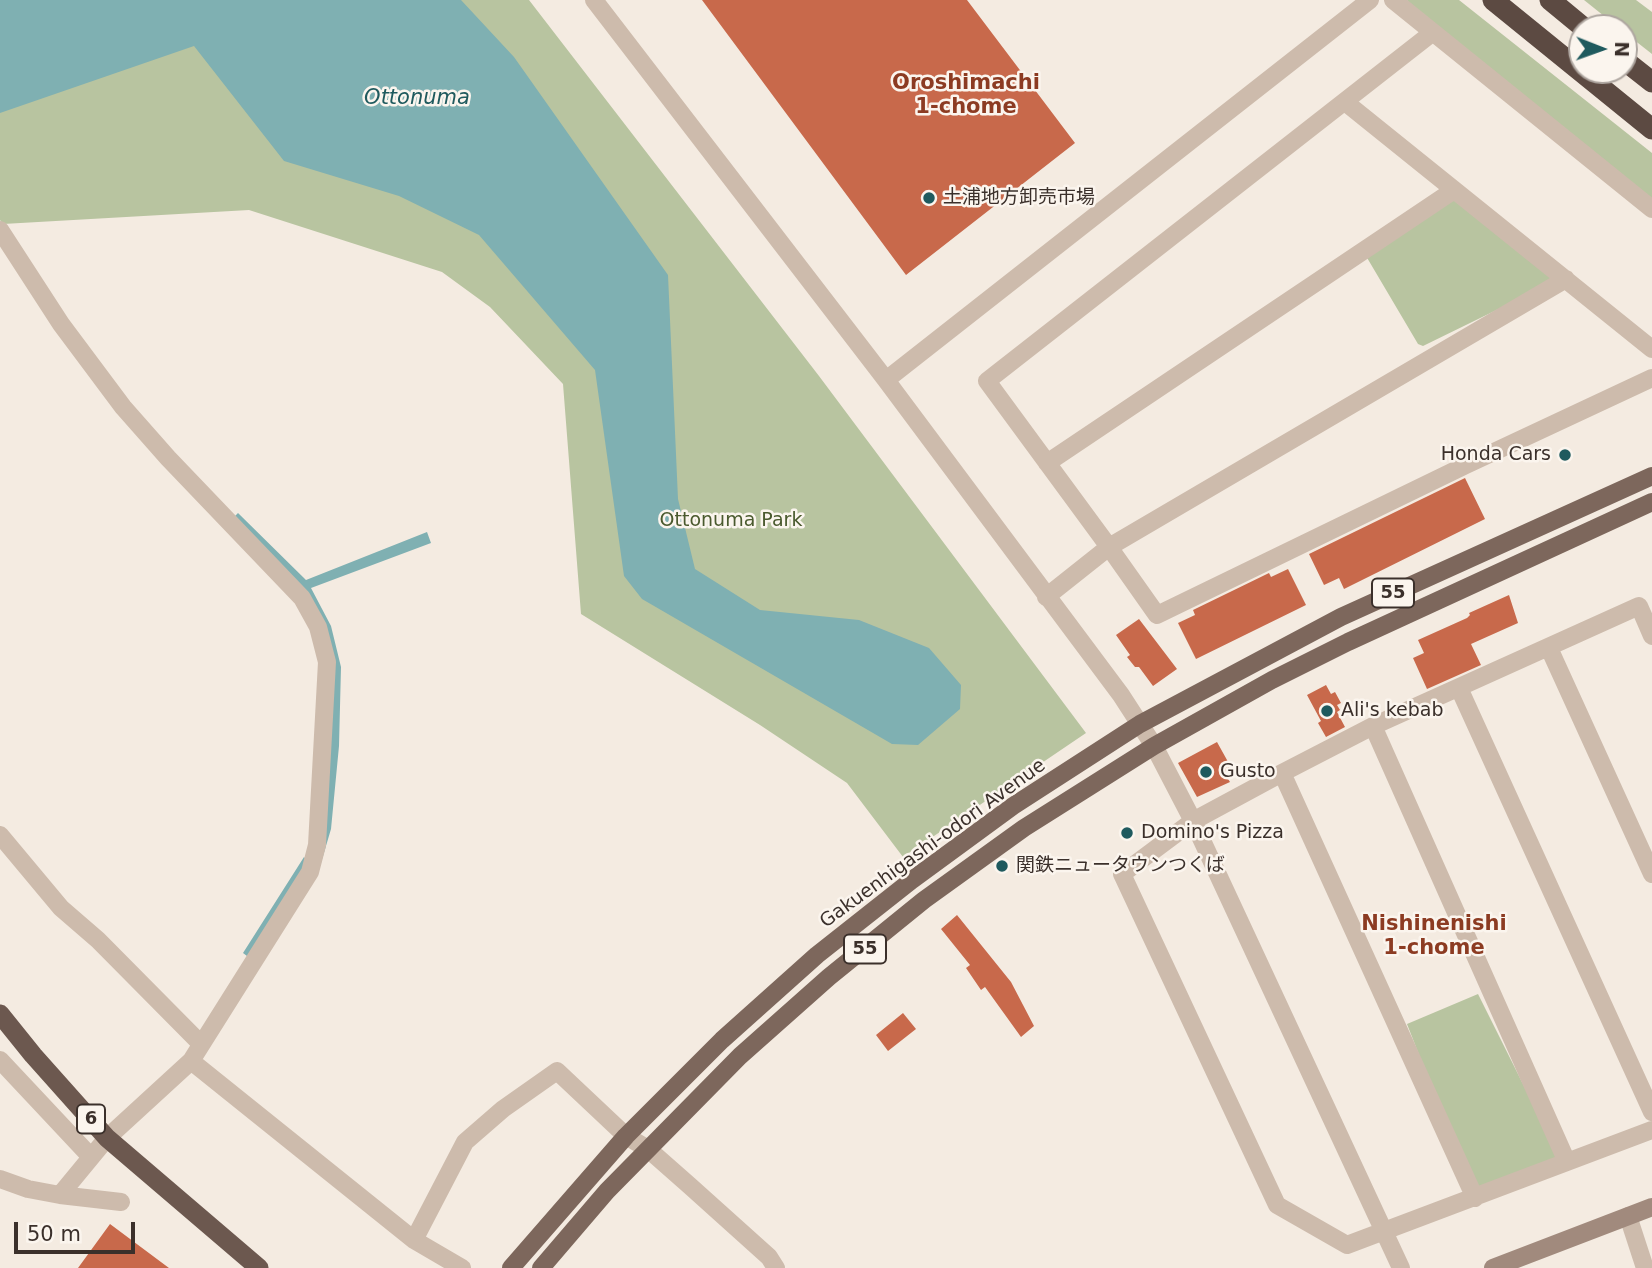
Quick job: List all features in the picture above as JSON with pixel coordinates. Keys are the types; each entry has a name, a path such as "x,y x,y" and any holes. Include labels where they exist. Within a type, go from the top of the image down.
{"highway":[{"path":"1493,0 1652,129"},
{"path":"1549,0 1568,15"},
{"path":"1638,71 1652,82"},
{"name":"6","path":"0,1014 107,1138 259,1268"}],"main road":[{"name":"Gakuenhigashi-odori Avenue","path":"511,1268 626,1136 722,1040 817,955 912,880 1013,806 1140,724 1340,617 1652,476"},
{"name":"55","path":"541,1268 607,1191 740,1056 829,977 924,900 1024,828 1154,746 1272,680 1348,642 1652,502"},
{"path":"1493,1268 1652,1206"}],"street":[{"path":"594,0 886,380 1140,724 1193,821 1401,1268"},
{"path":"886,380 1370,0"},
{"path":"1393,0 1652,209"},
{"path":"1432,33 987,381 1157,615 1652,378"},
{"path":"1345,102 1652,349"},
{"path":"1047,463 1454,190"},
{"path":"1,232 61,324 122,407 302,598 318,627 327,662 317,845 310,872 191,1061 107,1138 60,1195"},
{"path":"1046,597 1109,547 1566,279"},
{"path":"1652,636 1639,606 1373,726 1282,773 1193,821 1122,874 1277,1205 1347,1245 1652,1130"},
{"path":"1549,648 1652,874"},
{"path":"1459,688 1652,1112"},
{"path":"1373,726 1567,1162"},
{"path":"1282,773 1475,1198"},
{"path":"0,835 61,908 98,940 201,1044"},
{"path":"0,1060 91,1157"},
{"path":"191,1061 414,1240 462,1268"},
{"path":"414,1240 465,1142 503,1109 557,1071 626,1136 648,1149 769,1257 776,1268"},
{"path":"0,1179 28,1189 121,1202"},
{"path":"1628,1216 1645,1268"}],"green space":[{"name":"Ottonuma Park","path":"0,0 529,0 819,376 1086,733 903,857 847,783 760,725 581,614 563,384 490,307 442,272 249,210 3,224 0,220"},
{"path":"1407,0 1459,0 1652,153 1652,201 1410,6"},
{"path":"1584,0 1636,0 1652,12 1652,54 1638,43 1638,14 1602,14"},
{"path":"1454,195 1560,279 1423,346 1418,344 1366,256"},
{"path":"1478,994 1561,1160 1473,1193 1407,1024"}],"water":[{"name":"Ottonuma","path":"0,0 461,0 514,57 668,275 678,499 695,569 760,610 859,620 929,648 961,685 960,709 918,745 892,744 642,599 624,576 595,370 479,235 399,196 284,161 194,46 0,113"},
{"path":"238,513 306,580 427,532 431,543 311,588 331,626 341,667 339,746 331,829 318,873 251,959 243,953 304,857 317,872 322,630 231,520"}],"building":[{"path":"702,0 967,0 1075,143 906,275"},
{"path":"1465,478 1485,519 1344,589 1339,578 1324,585 1309,554"},
{"path":"1288,569 1306,605 1196,659 1178,623 1195,615 1193,610 1269,573 1271,577"},
{"path":"1509,595 1518,623 1471,644 1481,665 1427,689 1413,658 1424,653 1418,640"},
{"path":"1139,619 1177,669 1153,686 1139,667 1135,667 1127,657 1130,655 1116,635"},
{"name":"Ali's kebab","path":"1326,685 1331,694 1335,692 1341,703 1337,705 1340,710 1337,712 1345,727 1326,737 1307,695"},
{"name":"Gusto","path":"1217,742 1232,769 1225,774 1230,782 1197,797 1178,763"},
{"path":"957,915 1011,982 1034,1026 1021,1037 985,987 981,990 966,968 970,965 941,929"},
{"path":"903,1013 916,1029 888,1051 876,1035"},
{"path":"110,1224 169,1268 78,1268"}],"place":[{"name":"土浦地方卸売市場","path":"929,198"},
{"name":"Honda Cars","path":"1565,455"},
{"name":"Ali's kebab","path":"1327,711"},
{"name":"Gusto","path":"1206,772"},
{"name":"Domino's Pizza","path":"1127,833"},
{"name":"関鉄ニュータウンつくば","path":"1002,866"}],"district":[{"name":"Oroshimachi 1-chome","path":"966,96"},
{"name":"Nishinenishi 1-chome","path":"1434,937"}]}
